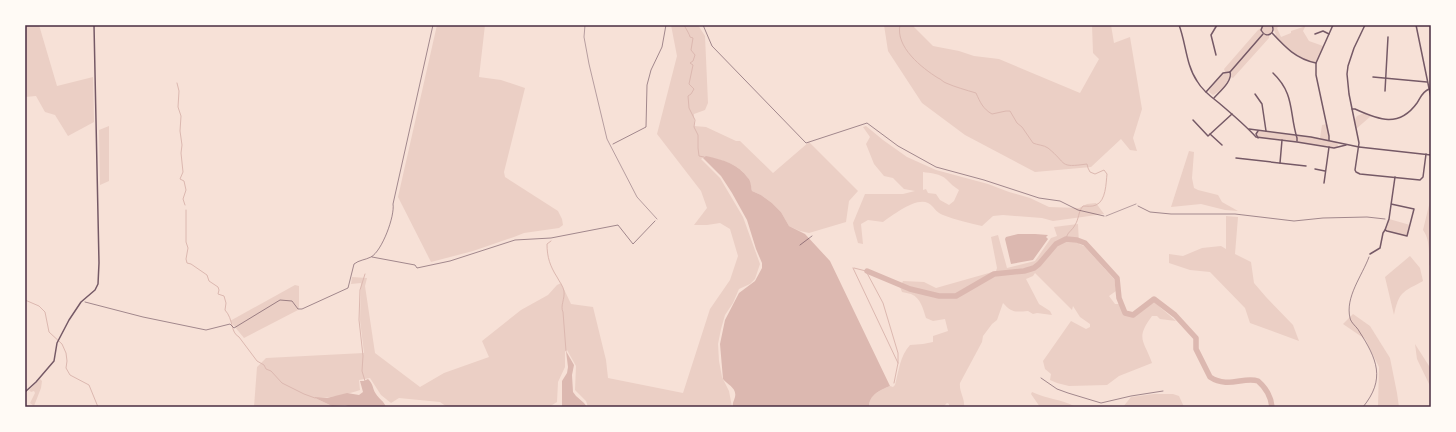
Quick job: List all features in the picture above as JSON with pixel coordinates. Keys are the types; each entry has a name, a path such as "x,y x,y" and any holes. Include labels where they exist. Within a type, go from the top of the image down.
{"street":[{"path":"25,392 36,382 54,361 58,343 69,320 81,302 95,290 98,284 94,25"},
{"path":"1179,25 1184,38 1191,70 1197,82 1256,137 1336,148 1346,145"},
{"path":"1216,55 1211,35 1217,25"},
{"path":"1263,25 1261,28 1263,34"},
{"path":"1272,25 1274,28 1272,33"},
{"path":"1328,140 1329,136 1316,75 1316,63 1333,25"},
{"path":"1365,25 1357,41 1348,66 1347,83 1359,147 1355,167 1356,172 1421,179 1423,177 1426,154"},
{"path":"1416,25 1431,98"},
{"path":"1315,34 1323,31 1329,34"},
{"path":"1263,34 1267,35 1272,33"},
{"path":"1272,33 1295,55 1306,61 1316,63"},
{"path":"1206,92 1223,73 1228,71 1230,72 1263,34"},
{"path":"1385,91 1388,37"},
{"path":"1214,98 1230,79 1230,72"},
{"path":"1274,73 1286,87 1297,142"},
{"path":"1374,77 1428,82"},
{"path":"1352,109 1356,109 1381,120 1397,118 1410,111 1418,102 1424,91 1429,89"},
{"path":"1255,94 1262,104 1266,131"},
{"path":"1210,134 1232,114"},
{"path":"1193,120 1208,136 1210,134 1222,145"},
{"path":"1249,129 1296,134 1359,147 1431,155"},
{"path":"1258,138 1256,134 1259,130"},
{"path":"1280,163 1282,140"},
{"path":"1336,148 1338,146 1337,142"},
{"path":"1324,183 1329,147"},
{"path":"1236,158 1306,166"},
{"path":"1315,169 1326,170"},
{"path":"1370,254 1380,248 1383,233 1389,219 1395,177"},
{"path":"1385,230 1387,232 1407,236 1414,209 1391,204"}],"lane":[{"path":"585,25 584,37 589,64 604,128 610,146 638,197 656,219"},
{"path":"1106,216 1136,204"}],"path":[{"path":"371,257 383,242 393,215 393,204 432,25"},
{"path":"610,146 646,127 647,85 651,70 662,47 666,25"},
{"path":"703,25 712,46 806,143 866,123 908,152 936,167 984,180 1039,198 1060,201 1080,211 1106,216"},
{"path":"1136,204 1150,212 1171,214 1235,214 1294,221 1323,218 1367,217 1389,219"},
{"path":"81,302 206,330 231,324 234,328 280,300 292,301 298,309 348,288 354,264 360,259 371,257 415,265 417,268 450,261 515,240 551,238 618,225 633,244 650,228 656,219"},
{"path":"800,245 812,236"},
{"path":"1363,407 1374,390 1377,367 1359,330 1350,317 1351,298 1370,254"},
{"path":"1041,378 1062,391 1101,403 1162,391"}],"shaded area":[{"path":"25,25 39,25 57,86 93,77 94,122 68,136 55,115 45,112 36,96 25,97"},
{"path":"437,25 485,25 479,77 501,80 525,88 504,172 505,177 558,211 563,225 559,228 524,233 473,251 431,262 398,197"},
{"path":"671,25 698,25 705,36 708,103 705,110 694,114 694,126 706,127 736,141 740,141 773,173 809,142 858,191 849,201 846,222 809,233 789,226 781,212 772,203 761,195 752,191 748,178 738,168 726,162 707,157 701,159 720,178 743,217 760,264 755,279 750,284 739,289 733,303 725,315 718,344 722,377 729,391 732,407 588,407 586,401 575,390 576,366 567,350 565,351 565,367 558,382 557,402 549,407 447,407 440,402 399,398 391,403 381,395 370,378 359,380 360,390 338,396 315,398 334,407 254,407 257,367 266,358 364,353 360,320 361,283 351,284 352,277 367,278 365,286 375,353 420,387 444,373 489,357 482,341 521,310 548,295 557,285 561,283 571,304 593,307 606,360 608,378 683,393 710,309 730,280 738,256 730,229 720,223 694,225 707,208 701,191 657,134 677,56"},
{"path":"884,25 914,25 914,27 933,46 959,51 974,56 999,59 1080,93 1099,59 1093,53 1092,25 1111,25 1114,43 1130,37 1142,109 1133,138 1137,151 1130,150 1121,139 1091,167 1035,172 965,135 922,103 888,51"},
{"path":"1263,25 1280,25 1277,28 1281,37 1291,33 1291,31 1303,27 1302,25 1306,25 1303,31 1309,41 1323,46 1316,63 1304,59 1284,45 1275,36 1274,30 1269,35 1269,38 1233,78 1231,77 1230,72 1225,72 1224,69"},
{"path":"1228,72 1230,76 1221,90 1213,95 1209,92 1223,73"},
{"path":"1364,113 1371,116 1356,129 1354,121 1357,116"},
{"path":"1327,124 1329,140 1337,142 1338,146 1336,148 1258,138 1256,133 1259,131 1320,138 1322,125"},
{"path":"109,126 109,181 100,185 99,130"},
{"path":"866,126 907,157 936,170 988,184 1030,198 1049,207 1079,208 1087,204 1096,203 1104,214 1053,221 1042,218 1003,215 993,216 982,226 943,215 928,203 917,202 898,211 883,222 868,220 861,224 863,244 858,243 853,223 865,194 903,194 915,191 904,189 893,178 884,176 874,164 866,144 870,137 863,127","holes":["923,172 944,177 959,190 954,201 949,205 940,200 936,194 928,193 926,189 923,190"]},
{"path":"1189,151 1194,152 1192,178 1194,188 1218,195 1222,202 1238,211 1225,210 1201,204 1171,207"},
{"path":"706,156 725,161 740,169 749,179 752,191 761,195 772,203 781,212 789,226 805,234 830,261 890,386 879,391 873,396 869,403 869,407 733,407 735,391 723,379 720,344 725,320 739,293 755,281 762,268 762,263 747,220 721,176 703,158"},
{"path":"1431,197 1431,266 1429,265 1428,242 1423,230"},
{"path":"1226,216 1238,217 1235,254 1251,262 1254,283 1293,325 1299,341 1250,323 1245,308 1210,272 1190,270 1169,263 1169,254 1183,256 1202,248 1221,246 1226,249"},
{"path":"1389,219 1410,225 1407,236 1385,230"},
{"path":"1078,224 1079,244 1084,246 1114,279 1116,291 1109,296 1115,304 1119,304 1124,313 1133,316 1142,308 1143,309 1154,302 1176,321 1160,319 1157,316 1152,316 1147,324 1142,335 1152,363 1119,376 1107,385 1069,386 1050,380 1051,374 1045,369 1043,361 1071,321 1086,329 1090,327 1090,324 1080,317 1073,306 1072,310 1035,273 1033,276 1026,279 1039,304 1050,311 1052,315 1037,313 1033,314 1028,311 1014,311 1009,309 1003,303 997,320 983,336 982,342 960,383 964,407 949,407 949,404 947,403 943,407 869,407 869,403 873,396 879,391 895,385 902,359 910,345 933,342 933,336 948,331 945,319 933,321 926,318 917,298 911,294 902,292 900,287 903,281 924,282 936,288 996,271 997,268 991,237 998,235 1007,268 1035,261 1051,238 1057,236 1054,227"},
{"path":"1018,234 1048,235 1046,237 1048,239 1033,260 1011,264 1005,239 1006,237"},
{"path":"1410,256 1420,268 1423,281 1403,293 1398,301 1394,315 1385,277"},
{"path":"295,285 299,286 298,310 244,338 230,321"},
{"path":"1353,314 1370,326 1390,358 1399,407 1378,407 1379,367 1365,339 1343,324"},
{"path":"1415,344 1431,369 1431,388 1417,359"},
{"path":"566,351 574,365 572,375 573,392 587,407 562,407 562,381 567,373 568,367"},
{"path":"40,379 42,381 41,388 34,406 30,403 35,393 34,391 31,392 29,390"},
{"path":"368,379 376,394 386,407 351,407 345,405 332,406 315,398 327,398 347,393 359,395 363,392 360,381"},
{"path":"1032,392 1076,407 1040,407 1031,394"},
{"path":"1154,394 1173,394 1179,396 1184,407 1123,407 1131,397"}],"waterway":[{"path":"684,25 690,37 693,38 691,50 695,55 693,61 690,63 693,65 689,84 694,89 688,96 689,108 695,120 694,127 698,135 699,156 704,157"},
{"path":"900,25 900,33 906,49 918,63 932,74 945,83 976,93 984,108 992,114 1010,111 1017,123 1022,127 1033,143 1048,148 1064,164 1087,164 1090,172 1095,174 1104,170 1107,174 1105,191 1102,200 1094,206 1083,206 1074,227 1067,235 1066,239"},
{"path":"177,83 179,91 178,107 181,116 180,131 183,172 180,179 184,181 186,190 183,199 185,205"},
{"path":"186,210 186,242 188,248 186,259 187,263 191,264 207,275 209,281 218,287 218,294 224,296 226,303 225,310 230,318 236,335 257,361 264,365 266,369 271,371 282,383 315,398"},
{"path":"867,271 910,289 939,296 956,296 994,274 1024,271 1034,268 1056,244 1066,239 1077,240 1085,243 1117,278 1119,298 1125,313 1133,315 1154,299 1175,315 1196,338 1196,349 1210,377 1223,382 1247,380 1258,381 1268,393 1272,407"},
{"path":"551,241 547,244 549,261 564,291 562,307 566,351"},
{"path":"853,268 898,363"},
{"path":"854,268 866,271"},
{"path":"867,273 883,303 898,353 898,363 894,383"},
{"path":"365,274 360,290 359,320 363,356 362,371 365,381"},
{"path":"25,300 39,306 45,312 49,332 62,344 66,353 66,368 70,375 89,385 98,407"}]}
